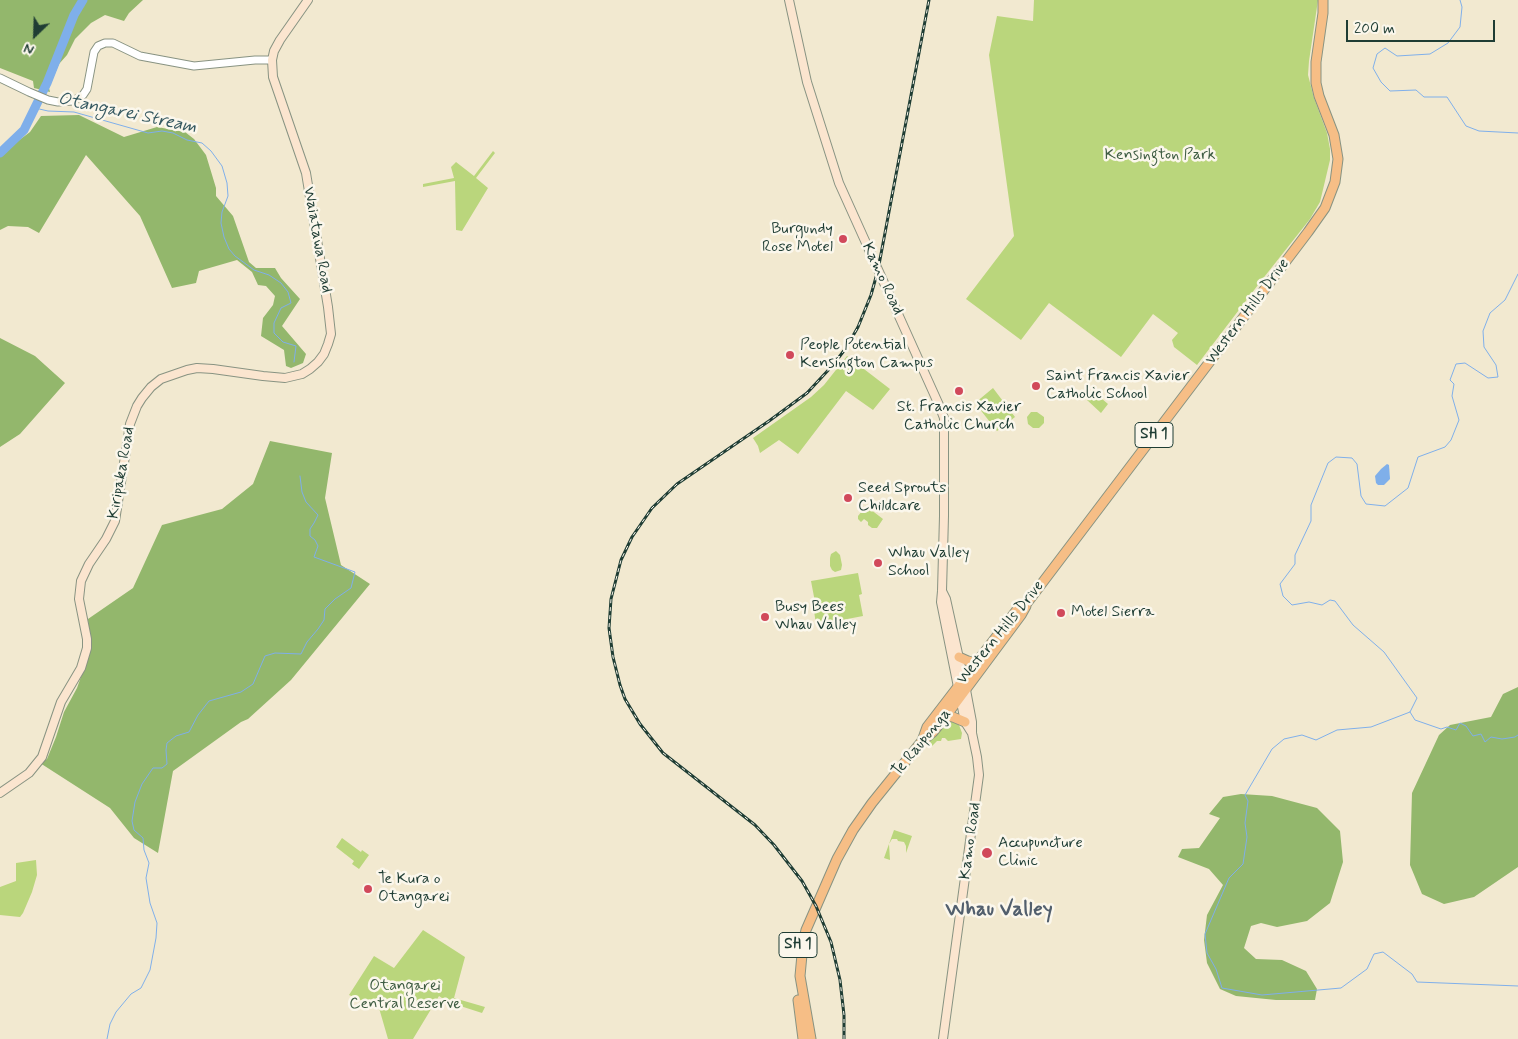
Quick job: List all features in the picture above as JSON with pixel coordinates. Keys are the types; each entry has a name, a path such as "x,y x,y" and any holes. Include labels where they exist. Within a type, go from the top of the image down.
{"highway":[{"name":"Western Hills Drive","path":"922,741 927,727 962,688 977,663 1016,611 1027,603 1321,215 1335,182 1338,159 1334,135 1319,96 1316,82 1316,62 1325,0"},
{"name":"Te Rauponga","path":"811,1039 800,976 803,944 806,930 837,859 853,830 872,803 922,741 933,732 946,716 962,688 1021,615 1027,603"},
{"path":"959,657 966,661 977,663"},
{"path":"946,716 965,722"},
{"name":"Te Rauponga","path":"804,1039 796,976 797,948 802,930 814,902 830,868 837,859"}],"main road":[{"path":"272,60 275,47 308,0"},
{"name":"Kamo Road","path":"789,0 807,82 839,183 944,418 944,507 942,591 940,602 972,722 979,775 943,1039"},
{"name":"Waiatawa Road","path":"263,376 285,378 302,374 310,369 324,354 331,334 327,298 306,173 273,78 272,60"},
{"name":"Kiripaka Road","path":"0,793 28,773 42,757 61,702 81,668 87,648 87,639 79,600 81,581 115,521 130,424 142,398 151,386 161,379 187,370 213,369 263,376"},
{"name":"Kamo Road","path":"942,591 946,599 959,657 965,722 972,733"}],"street":[{"path":"0,78 48,100 69,102 83,95 88,86 94,52 98,46 105,42 140,56 194,66 272,60"}],"green space":[{"path":"0,0 143,0 129,13 124,21 105,15 91,23 75,39 67,55 59,64 49,88 50,92 34,88 33,81 0,68"},
{"name":"Kensington Park","path":"1034,0 1318,0 1308,75 1327,133 1330,149 1330,160 1320,202 1310,219 1197,365 1174,347 1172,340 1178,333 1153,314 1121,357 1049,303 1021,340 966,299 1014,236 989,55 997,16 1033,21"},
{"path":"79,115 124,137 157,127 185,132 194,139 206,155 216,188 216,196 233,216 249,262 256,268 275,268 281,278 300,299 282,326 306,354 303,363 291,368 286,366 284,350 261,336 263,318 273,305 275,296 266,286 258,285 252,272 237,260 199,271 196,283 172,288 140,216 86,155 39,233 28,227 8,226 0,230 0,151 10,147 30,132 41,116"},
{"path":"493,151 495,153 476,178 488,188 462,231 456,230 455,181 423,187 423,184 454,178 451,167 456,162 474,176"},
{"path":"0,338 35,356 65,383 20,434 0,447"},
{"path":"847,356 890,389 873,410 846,391 798,454 779,440 760,453 753,438 811,397 824,385"},
{"path":"993,388 1015,417 997,431 975,403"},
{"path":"1094,392 1108,404 1101,413 1087,400"},
{"path":"1031,412 1037,412 1044,417 1044,423 1039,428 1033,428 1028,424 1027,417"},
{"path":"270,441 332,453 325,498 341,565 370,584 291,680 248,719 241,722 173,771 158,853 134,838 110,808 40,763 47,759 64,712 82,674 89,642 88,619 133,588 162,525 222,509 253,484"},
{"path":"866,506 883,519 877,528 872,528 864,519 861,522 858,519 858,516"},
{"path":"836,551 840,555 842,565 841,570 835,572 830,566 830,558 831,554"},
{"path":"858,573 862,594 859,595 863,616 816,625 813,603 815,602 811,581"},
{"path":"1518,687 1518,867 1474,897 1444,904 1422,894 1410,865 1412,793 1439,735 1450,725 1491,717 1503,694"},
{"path":"950,719 959,725 962,733 961,739 948,741 942,738 941,741 937,741 932,746 927,744 945,722"},
{"path":"1241,794 1272,796 1317,808 1340,831 1343,862 1330,903 1307,921 1277,927 1261,923 1251,926 1244,948 1256,959 1282,960 1306,971 1317,989 1315,1000 1276,1000 1236,996 1220,989 1207,963 1204,940 1207,915 1223,885 1209,869 1178,857 1182,849 1199,848 1220,818 1209,814 1223,797"},
{"path":"894,830 912,836 906,853 904,842 892,839 889,844"},
{"path":"342,838 361,852 362,850 369,855 359,869 352,864 354,861 336,847"},
{"path":"889,844 890,860 884,858"},
{"path":"36,860 37,875 23,913 20,917 0,915 0,887 16,881 16,863"},
{"name":"Otangarei Central Reserve","path":"423,930 465,957 454,998 485,1007 482,1013 448,1002 439,996 413,1039 388,1039 379,1008 349,995 374,956 394,968"}],"water":[{"path":"1387,464 1389,465 1390,479 1384,485 1378,485 1375,476"}],"waterway":[{"path":"0,153 24,130 47,83 74,15 83,0"},
{"path":"1460,0 1462,7 1460,27 1448,43 1430,54 1397,56 1385,48 1377,54 1373,68 1381,82 1390,91 1416,90 1424,97 1447,97 1466,126 1479,131 1518,133"},
{"name":"Otangarei Stream","path":"35,108 48,111 74,112 148,133 162,131 173,133 187,140 202,143 211,151 222,166 227,183 228,196 222,212 221,223 229,249 235,256 254,270 269,275 281,283 288,292 291,303 281,308 274,323 274,333 283,342 296,346 294,362"},
{"path":"1518,274 1505,300 1490,313 1483,331 1484,347 1496,365 1498,377 1488,378 1465,363 1456,364 1450,380 1454,384 1452,396 1459,420 1451,440 1445,447 1418,457 1408,488 1385,506 1366,504 1361,496 1357,464 1352,458 1336,457 1328,463 1311,505 1311,521 1295,555 1295,564 1280,584 1283,596 1292,605 1309,602 1322,605 1330,600 1335,601 1353,625 1384,652 1417,698 1410,712 1371,727 1337,730 1316,740 1302,735 1284,739 1272,749 1245,795 1248,801 1245,823 1247,837 1243,864 1229,878 1205,934 1207,953 1216,969 1222,988 1262,995 1341,988 1367,969 1374,954 1383,952 1412,974 1417,982 1518,986"},
{"name":"Otangarei Stream","path":"107,1039 110,1024 116,1012 131,994 141,988 150,970 156,938 157,923 150,903 146,878 149,863 144,850 143,838 134,830 132,821 135,802 142,784 153,768 162,768 167,764 167,743 176,736 189,732 198,715 209,701 241,692 253,684 265,656 275,653 301,654 307,642 324,620 325,609 351,588 355,572 314,557 318,546 310,536 310,529 318,515 306,502 302,492 300,476"},
{"path":"1410,712 1415,720 1441,729 1447,727 1456,730 1460,723 1466,726 1473,736 1481,734 1485,742 1491,737 1502,739 1518,735"}],"railway":[{"path":"844,1039 844,1015 840,980 831,942 816,906 802,881 774,845 755,825 663,753 640,724 625,699 613,657 609,628 611,599 621,560 632,537 652,508 677,484 807,393 833,365 846,348 858,327 871,295 878,270 929,0"}],"place":[{"name":"Burgundy Rose Motel","path":"843,239"},
{"name":"People Potential Kensington Campus","path":"790,355"},
{"name":"Saint Francis Xavier Catholic School","path":"1036,386"},
{"name":"St. Francis Xavier Catholic Church","path":"959,391"},
{"name":"Seed Sprouts Childcare","path":"848,498"},
{"name":"Whau Valley School","path":"878,563"},
{"name":"Motel Sierra","path":"1061,613"},
{"name":"Busy Bees Whau Valley","path":"765,617"},
{"name":"Accupuncture Clinic","path":"987,853"},
{"name":"Te Kura o Otangarei","path":"368,889"}],"district":[{"name":"Whau Valley","path":"999,911"}]}
